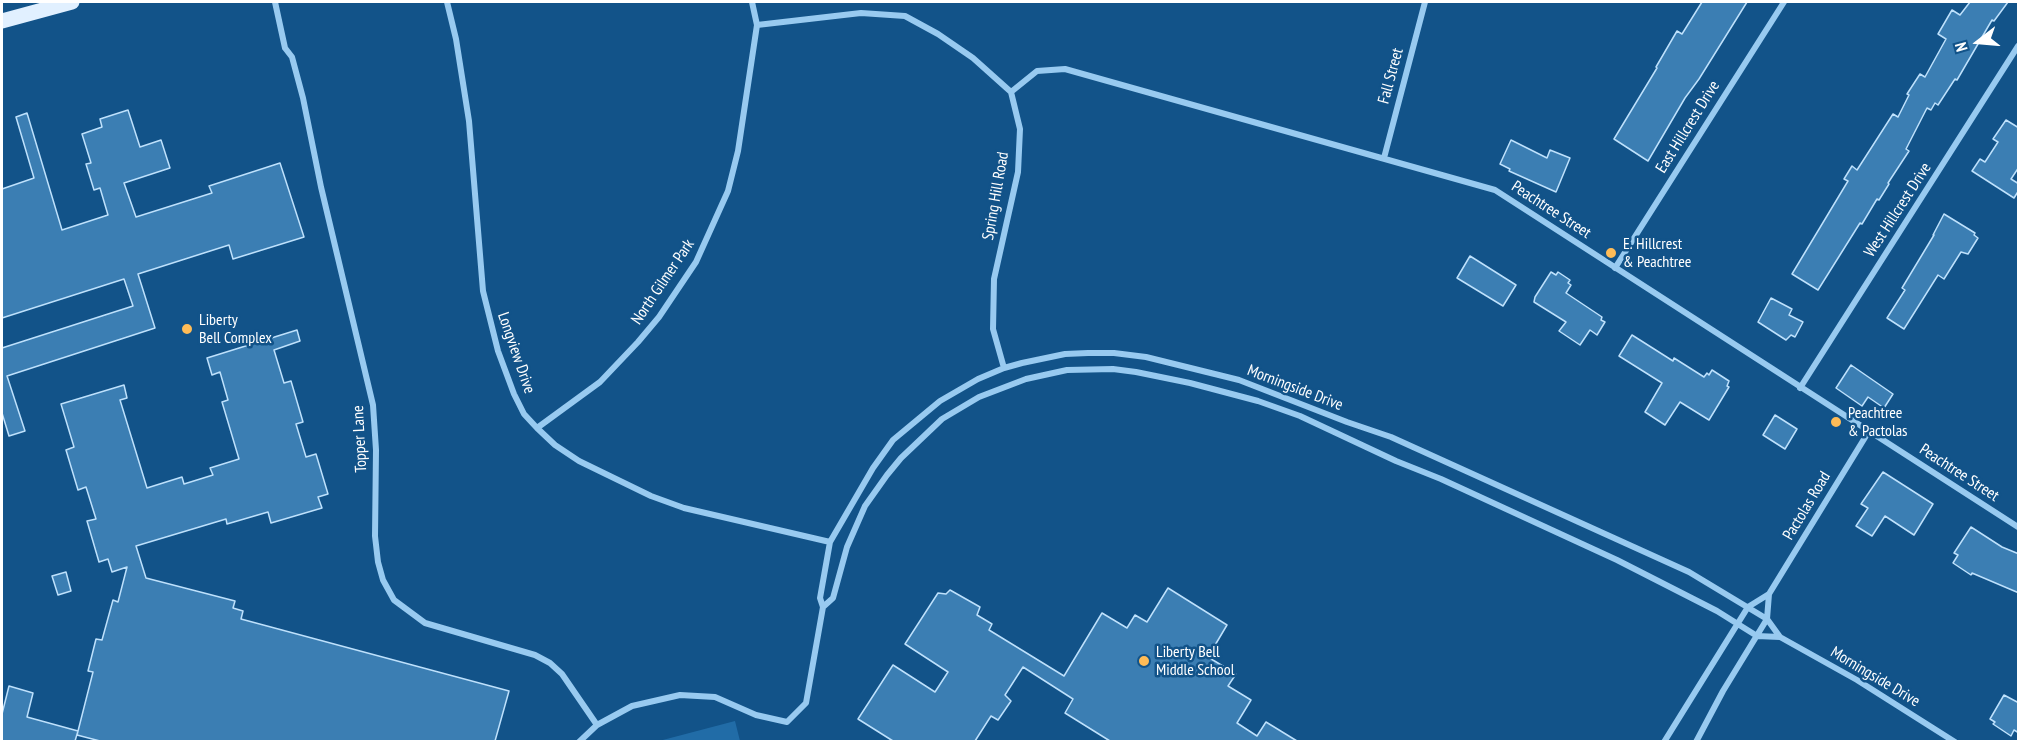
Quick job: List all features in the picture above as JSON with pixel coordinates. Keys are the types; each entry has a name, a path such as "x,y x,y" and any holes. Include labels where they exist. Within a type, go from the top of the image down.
{"main road":[{"path":"2,21 72,2"}],"street":[{"name":"Topper Lane","path":"275,2 285,48 292,57 303,98 321,187 373,405 375,536 383,580 394,600 425,623 527,652 550,663 562,674 597,725"},
{"name":"Longview Drive","path":"447,2 456,39 469,121 483,291 498,351 524,414 555,445 579,461 651,496 684,508 830,542"},
{"name":"North Gilmer Park","path":"537,429 600,382 659,317 696,262 728,191 738,151 757,25 752,2"},
{"name":"Fall Street","path":"1384,158 1425,2"},
{"name":"East Hillcrest Drive","path":"1615,268 1784,2"},
{"path":"757,25 861,13 905,16 938,34 973,58 1011,92"},
{"name":"West Hillcrest Drive","path":"1800,388 2019,46"},
{"name":"Peachtree Street","path":"1011,92 1037,71 1065,69 1495,190 2019,527"},
{"name":"Spring Hill Road","path":"1004,368 993,329 994,279 1018,171 1020,129 1011,92"},
{"name":"Morningside Drive","path":"830,542 873,468 893,440 940,401 978,379 1004,368 1065,354 1114,353 1146,357 1239,380 1391,437 1689,572 1767,619 1780,637 1857,680 1955,741"},
{"name":"Morningside Drive","path":"823,607 833,598 847,547 865,506 886,475 912,446 942,419 979,397 1026,379 1067,370 1113,369 1190,383 1258,401 1300,416 1617,560 1708,606 1757,636 1780,637"},
{"name":"Pactolas Road","path":"1664,741 1748,607 1769,594 1869,431"},
{"path":"579,741 597,725 632,706 680,695 715,697 756,715 787,722 806,703 823,607 820,598 830,542"},
{"name":"Pactolas Road","path":"1696,741 1723,691 1767,619 1769,594"}],"shaded area":[{"path":"735,721 740,741 659,741"}],"building":[{"path":"1702,2 1747,2 1685,98 1648,161 1614,139 1677,31 1682,34"},
{"path":"1970,2 2008,2 1994,21 1992,20 1957,80 1955,79 1938,105 1935,103 1931,110 1927,108 1906,149 1909,151 1818,290 1792,274 1848,181 1844,179 1852,166 1857,170 1893,114 1898,117 1909,95 1907,94 1920,74 1925,77 1946,39 1938,34 1952,10 1960,15"},
{"path":"128,110 140,147 161,140 170,168 124,183 136,217 212,193 209,186 280,163 304,237 233,259 229,245 138,274 155,328 7,376 25,431 9,436 2,413 2,348 133,306 124,279 2,318 2,189 34,178 16,117 27,113 62,230 108,215 100,188 94,190 86,164 91,163 82,134 102,127 100,119"},
{"path":"2006,120 2019,128 2019,167 2011,179 2019,184 2019,190 2014,198 1972,171 1980,159 1985,162 1998,142 1993,139"},
{"path":"1511,140 1547,158 1550,150 1570,158 1556,192 1509,171 1510,169 1500,164"},
{"path":"1944,214 1975,233 1974,235 1978,238 1968,254 1961,252 1944,279 1938,275 1904,329 1887,318 1905,290 1902,288"},
{"path":"1470,256 1516,285 1503,306 1457,278"},
{"path":"1551,272 1556,275 1558,272 1570,280 1568,283 1571,285 1566,293 1602,317 1601,320 1605,322 1597,335 1590,330 1580,345 1559,331 1566,322 1534,302"},
{"path":"1771,298 1792,309 1789,315 1803,322 1795,337 1791,335 1786,340 1758,322"},
{"path":"297,330 300,341 274,350 284,383 291,381 303,422 296,424 306,457 316,454 328,494 318,497 322,508 271,523 268,512 227,524 226,519 136,546 146,578 235,601 233,608 243,611 241,619 509,691 495,741 100,741 77,735 93,672 88,671 96,639 102,640 113,600 118,602 127,567 112,572 108,559 99,562 87,521 96,519 86,487 78,490 66,450 74,447 61,404 124,385 127,398 120,400 147,488 182,477 184,484 213,475 210,468 239,459 222,402 228,400 220,372 212,375 207,358"},
{"path":"1632,335 1704,377 1712,370 1729,381 1727,386 1729,387 1709,420 1680,402 1665,425 1645,412 1662,383 1619,356"},
{"path":"1851,365 1893,394 1884,408 1868,397 1862,406 1836,388"},
{"path":"1775,415 1797,429 1785,449 1763,435"},
{"path":"1883,472 1933,504 1914,535 1885,516 1872,536 1856,526 1868,508 1861,504"},
{"path":"1971,527 2002,547 2019,554 2019,593 1972,573 1971,575 1953,563 1958,555 1954,553"},
{"path":"66,572 71,591 58,595 52,576"},
{"name":"Liberty Bell Middle School","path":"1168,588 1227,625 1208,657 1236,674 1228,686 1251,700 1237,723 1257,736 1266,722 1297,741 1110,741 1065,713 1073,699 1023,667 1005,695 1011,701 998,720 991,716 975,741 893,741 858,719 893,665 935,692 948,672 905,644 938,593 946,594 950,590 980,607 977,615 992,624 989,630 1064,676 1102,613 1127,628 1135,615 1147,622"},
{"path":"9,686 33,693 27,717 78,731 75,741 2,741 2,714"},
{"path":"2004,695 2019,703 2019,733 2014,730 2011,736 1993,724 1995,722 1990,719"}],"place":[{"name":"E. Hillcrest & Peachtree","path":"1611,253"},
{"name":"Liberty Bell Complex","path":"187,329"},
{"name":"Peachtree & Pactolas","path":"1836,422"},
{"name":"Liberty Bell Middle School","path":"1144,661"}]}
